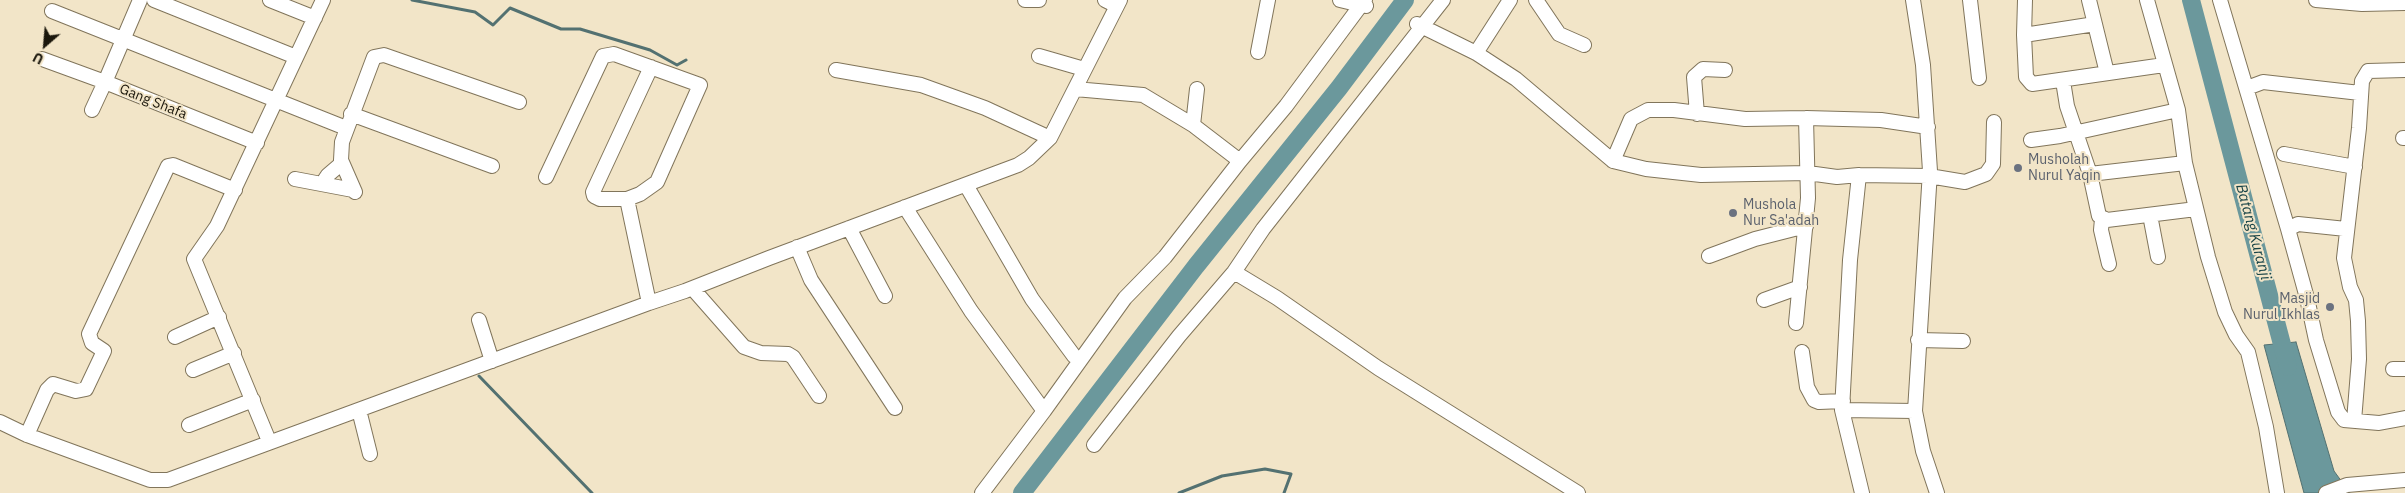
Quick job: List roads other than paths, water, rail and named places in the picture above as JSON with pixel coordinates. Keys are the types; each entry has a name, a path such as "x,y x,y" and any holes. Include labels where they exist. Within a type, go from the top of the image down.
{"street":[{"name":"Gang Shafa","path":"140,0 105,82 258,143"},
{"path":"154,0 296,57"},
{"path":"270,0 315,18"},
{"path":"269,441 194,259 217,226 258,143 323,0"},
{"path":"1025,0 1039,0"},
{"path":"1258,52 1268,0"},
{"path":"982,493 1044,411 1125,298 1165,257 1240,161 1286,106 1364,4 1340,0"},
{"path":"1094,445 1179,336 1234,272 1263,229 1420,25 1443,0"},
{"path":"1476,53 1510,0"},
{"path":"1536,0 1559,34 1584,46"},
{"path":"1915,0 1928,127 1929,176 1915,411 1923,451 1937,493"},
{"path":"1970,0 1979,78"},
{"path":"2025,0 2026,78 2029,83 2037,85 2164,65"},
{"path":"2089,0 2107,74"},
{"path":"2147,0 2178,110 2185,163 2208,257 2225,312 2236,335 2248,352 2266,427 2277,493"},
{"path":"2220,0 2308,298 2316,340 2338,412 2344,420 2354,421 2379,423 2405,418"},
{"path":"2316,0 2362,4 2405,3"},
{"path":"0,422 27,435 157,481 168,480 269,441 360,410 649,303 693,289 797,247 1018,165 1040,149 1050,138 1075,89 1114,2"},
{"path":"52,11 346,128"},
{"path":"2024,35 2095,24"},
{"path":"1420,25 1476,53 1516,79 1613,161 1646,169 1701,175 1808,173 1837,177 1859,175 1929,176 1965,182 1986,174 1990,170 1994,158 1994,122"},
{"path":"546,177 602,56 614,54 700,85 657,182 640,194 626,199 600,199 594,196 593,192 650,67"},
{"path":"295,179 354,191 342,163 341,151 351,114 372,61 378,55 384,55 519,102"},
{"path":"1039,56 1084,68"},
{"path":"42,59 105,82 92,110"},
{"path":"1696,114 1694,76 1703,69 1725,70"},
{"path":"836,70 922,85 985,108 1050,138"},
{"path":"2354,421 2360,359 2356,300 2350,287 2344,264 2346,229 2355,167 2361,87 2368,71 2405,70"},
{"path":"2063,81 2075,132 2090,174 2097,212 2102,218 2106,220 2196,209"},
{"path":"2247,88 2263,82 2361,87"},
{"path":"1075,89 1143,95 1192,124 1240,161"},
{"path":"1192,124 1197,89"},
{"path":"1613,161 1631,119 1641,112 1657,109 1744,119 1881,120 1928,127"},
{"path":"2031,140 2178,110"},
{"path":"351,114 492,166"},
{"path":"1796,323 1806,226 1808,173 1806,118"},
{"path":"2284,154 2355,167"},
{"path":"322,184 328,175 342,163"},
{"path":"2090,174 2185,163"},
{"path":"27,435 51,386 56,383 82,392 86,389 104,351 92,343 89,334 168,166 173,165 234,190"},
{"path":"1859,175 1850,260 1843,406 1862,493"},
{"path":"966,185 1032,299 1074,356 1081,358"},
{"path":"626,199 649,303"},
{"path":"905,207 971,311 1044,411"},
{"path":"2150,215 2158,257"},
{"path":"2102,218 2101,230 2108,264"},
{"path":"2288,229 2298,224 2346,229"},
{"path":"1709,256 1755,239 1806,226"},
{"path":"850,228 885,296"},
{"path":"797,247 811,280 895,408"},
{"path":"1234,272 1277,298 1378,368 1578,493"},
{"path":"1764,300 1800,287"},
{"path":"693,289 744,348 761,353 793,356 819,396"},
{"path":"175,337 219,317"},
{"path":"479,320 492,361"},
{"path":"1918,340 1963,341"},
{"path":"1802,352 1807,387 1814,400 1843,406 1915,411"},
{"path":"193,370 234,353"},
{"path":"188,426 253,400"},
{"path":"360,410 370,454"},
{"path":"2326,493 2347,485 2405,480"}],"water":[{"path":"2296,342 2334,471 2350,493 2304,493 2264,345"}],"waterway":[{"path":"412,0 475,12 493,25 510,8 561,29 580,29 650,50 677,65 686,60"},
{"path":"1022,493 1196,266 1339,88 1405,0"},
{"name":"Batang Kuranji","path":"2191,0 2288,367"},
{"path":"479,376 592,493"},
{"path":"1179,493 1222,476 1265,469 1291,474 1284,493"}],"place":[{"name":"Musholah Nurul Yaqin","path":"2018,168"},
{"name":"Mushola Nur Sa'adah","path":"1733,213"},
{"name":"Masjid Nurul Ikhlas","path":"2330,307"}]}
